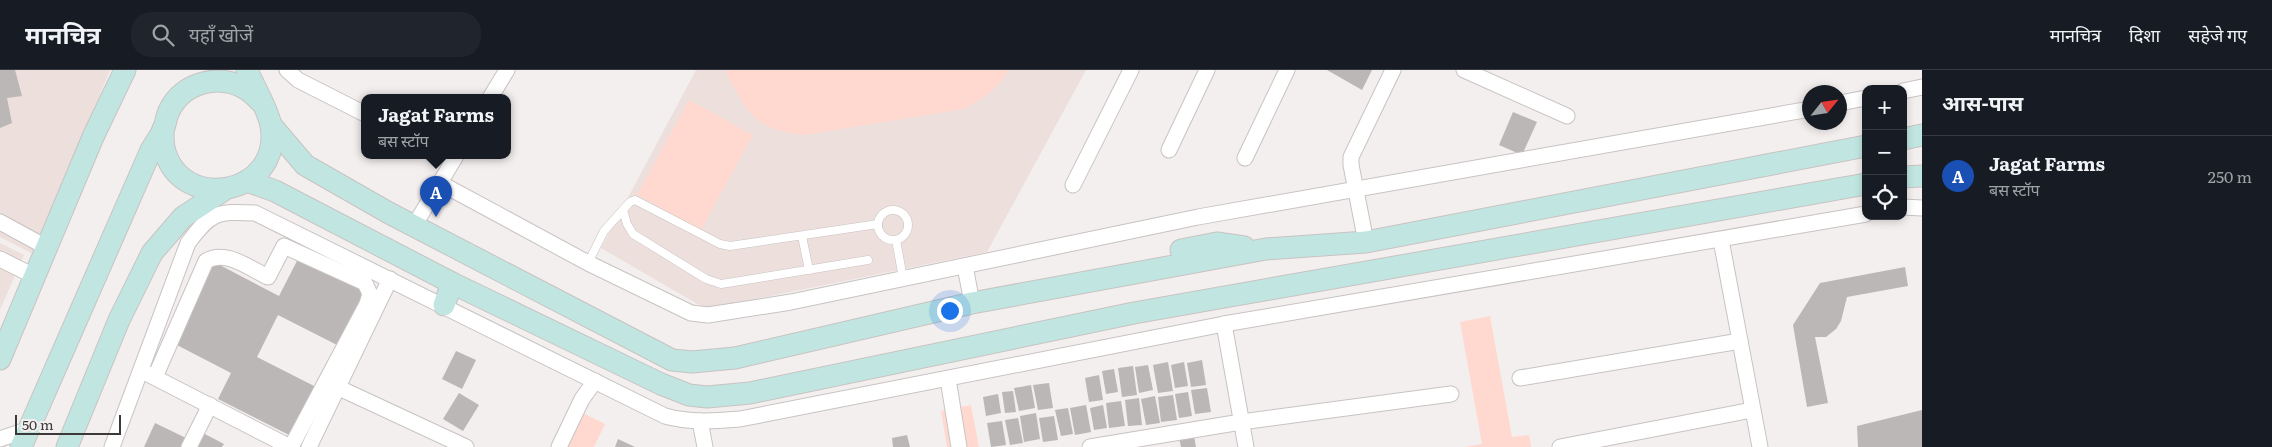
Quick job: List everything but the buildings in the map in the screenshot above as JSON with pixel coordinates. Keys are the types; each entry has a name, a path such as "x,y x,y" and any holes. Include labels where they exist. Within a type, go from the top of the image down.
{"street":[{"path":"0,359 93,137 125,70"},
{"path":"0,439 25,438 151,150 191,70"},
{"path":"247,70 271,126 305,165 414,226 672,360 692,362 735,358 972,303 1137,273 1171,252 1217,243 1266,249 1366,242 1862,147"},
{"path":"286,70 298,80 361,112"},
{"path":"492,94 507,70"},
{"path":"1073,185 1131,70"},
{"path":"1169,150 1207,70"},
{"path":"1245,158 1287,70"},
{"path":"1366,242 1351,157 1393,70"},
{"path":"1464,70 1567,116"},
{"path":"179,96 194,86 212,81 230,82 247,89 260,101"},
{"path":"1907,90 1922,87"},
{"path":"1847,102 1862,99"},
{"path":"440,183 588,263 691,313 708,315 791,302 1198,217 1802,110"},
{"path":"67,447 119,320 152,253 183,217 224,190 247,182 260,171 268,157 272,142 271,126"},
{"path":"163,129 164,149 173,167 187,181 205,189 224,190"},
{"path":"1907,138 1922,135"},
{"path":"414,226 440,183 450,159"},
{"path":"1907,177 1922,176"},
{"path":"247,182 275,191 452,283 661,384 689,395 707,397 750,392 1134,313 1278,286 1862,185"},
{"path":"1907,207 1922,208"},
{"path":"112,447 188,244 202,225 216,214 229,211 255,213 665,416 681,421 740,419 1224,324 1862,215"},
{"path":"0,222 46,247"},
{"path":"1722,240 1760,447"},
{"path":"140,370 291,447 367,304 370,294 364,283 284,246 268,276 226,257 215,256 206,261 154,377"},
{"path":"0,258 34,276"},
{"path":"965,266 972,303"},
{"path":"309,447 390,279"},
{"path":"444,305 452,283"},
{"path":"1224,324 1246,447"},
{"path":"1520,378 1740,341"},
{"path":"948,379 959,447"},
{"path":"559,447 582,399 595,381"},
{"path":"337,387 466,447"},
{"path":"1090,447 1241,422 1451,394"},
{"path":"189,447 210,405"},
{"path":"1560,447 1752,410"},
{"path":"700,421 705,447"}],"lane":[{"path":"588,263 604,232 630,202 636,200 720,244 730,246 878,224"},
{"path":"893,209 903,212 908,222 908,229 904,236 896,240 888,239 882,235 878,224 880,217 885,212 893,209"},
{"path":"623,210 627,224 633,234 715,283 868,260"},
{"path":"802,236 809,270"},
{"path":"896,240 903,278"}],"shaded area":[{"path":"0,70 110,70 35,255 0,237"},
{"path":"696,70 1086,70 987,252 706,309 601,248"},
{"path":"726,70 1009,70 1000,83 989,93 963,109 805,135 781,131 763,124 742,102 727,76"},
{"path":"689,100 753,135 701,230 637,195"},
{"path":"0,243 24,255 0,310"},
{"path":"1490,316 1512,437 1529,435 1531,447 1464,447 1482,444 1460,322"},
{"path":"971,405 979,447 947,447 941,411"},
{"path":"573,408 605,424 594,447 553,447"}],"place":[{"name":"Jagat Farms","path":"436,217"}]}
